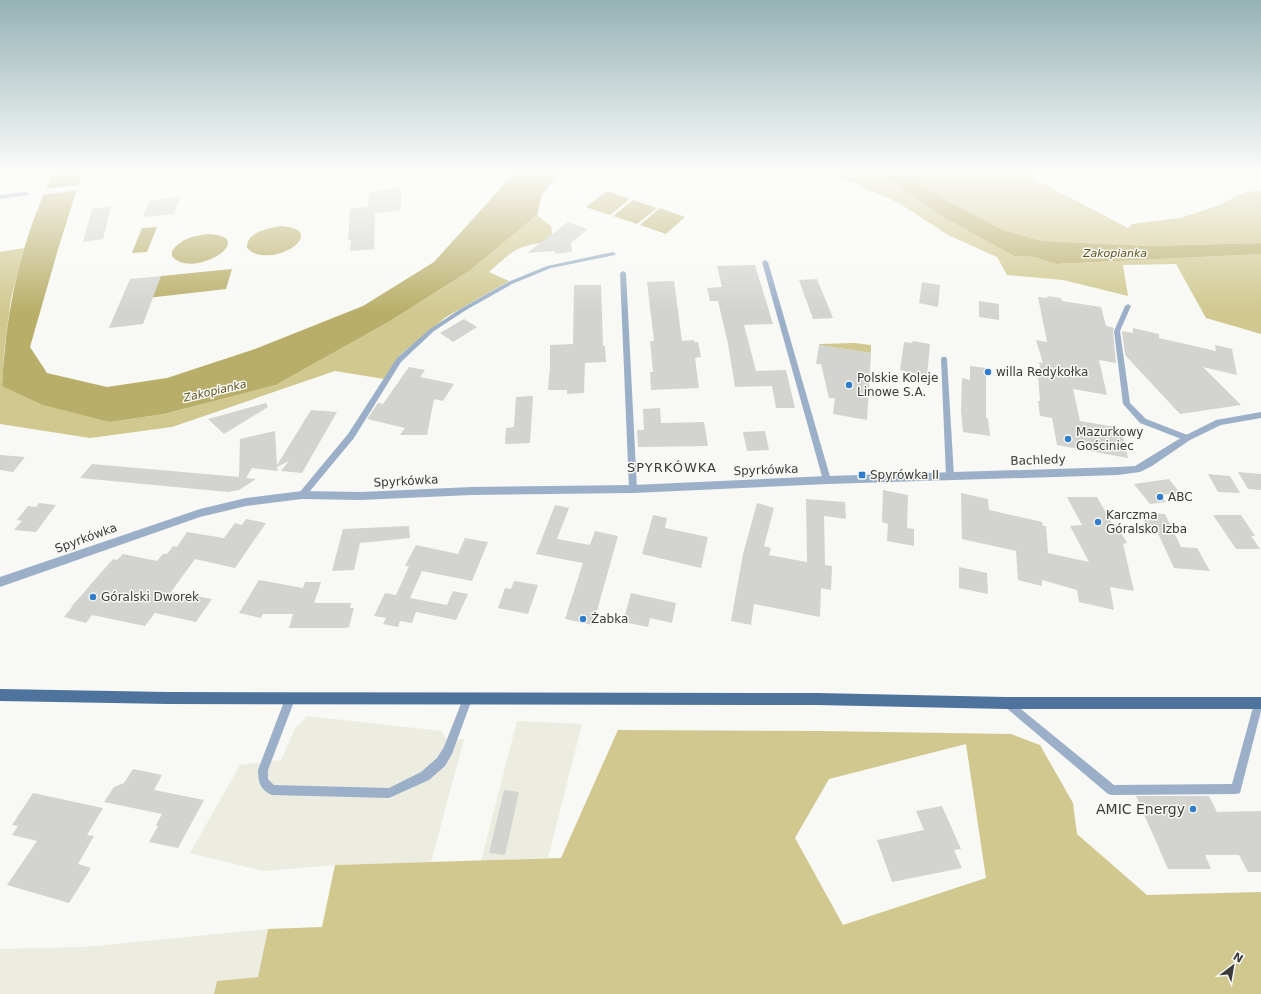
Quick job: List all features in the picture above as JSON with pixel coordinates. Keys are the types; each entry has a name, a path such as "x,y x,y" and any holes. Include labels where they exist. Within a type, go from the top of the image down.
{"main road":[{"path":"0,695 290,699 817,699 1006,703 1259,703"}],"street":[{"name":"Bachledy","path":"827,480 1118,471 1137,469 1150,463 1187,438 1219,422 1261,415"},
{"name":"Spyrkówka","path":"0,582 200,513 246,502 302,495 361,496 471,491 632,489 827,480"}],"lane":[{"path":"302,495 351,436 399,360 432,330 464,309 510,283 549,266 613,254"},
{"path":"765,262 827,480"},
{"path":"623,273 632,489"},
{"path":"1128,306 1117,331 1126,404 1143,421 1187,438"},
{"path":"944,359 950,476"},
{"path":"290,699 263,770 263,781 272,790 389,793 425,776 442,762 467,699"},
{"path":"1006,703 1112,790 1236,790 1259,703"}],"shaded area":[{"path":"532,219 543,219 551,226 553,242 532,244 511,253 489,272 509,281 446,317 401,354 384,379 335,371 172,427 90,438 0,424 0,252 24,248 11,299 4,352 2,386 110,422 164,414 276,385 390,321 469,271"},
{"path":"924,219 947,219 1014,256 1034,257 1056,264 1261,254 1261,334 1206,318 1176,264 1123,265 1128,296 1063,280 1007,275 997,257 948,235"},
{"path":"983,219 1111,219 1128,228 1132,224 1169,219 1261,219 1261,243 1147,246 1042,241 1003,230"},
{"path":"854,343 871,345 871,353 819,345 820,344"},
{"path":"307,716 442,731 446,739 464,739 431,862 335,865 263,871 190,853 240,765 281,760 295,729"},
{"path":"517,721 582,724 548,858 481,861"},
{"path":"618,730 1011,734 1040,745 1073,803 1077,834 1147,895 1261,892 1261,994 214,994 217,981 258,977 268,929 322,927 335,865 561,858","holes":["966,744 986,878 843,925 795,838 829,779"]},
{"path":"268,929 258,977 217,981 214,994 0,994 0,949 85,947"}],"water":[{"name":"Zakopianka","path":"34,219 67,219 30,347 47,373 107,387 167,378 255,349 363,306 434,262 472,219 532,219 469,271 390,321 276,385 164,414 110,422 43,405 2,386 11,303 23,251"},
{"path":"623,219 643,219 637,224"},
{"path":"647,219 682,219 666,234 640,225"},
{"name":"Zakopianka","path":"947,219 983,219 1003,230 1042,241 1147,246 1261,243 1261,254 1056,264 1034,257 1014,256"},
{"path":"281,226 295,229 301,234 299,241 292,248 282,253 269,255 257,254 247,248 250,238 254,235 265,230"},
{"path":"157,227 147,252 132,253 142,228"},
{"path":"209,234 223,237 228,242 225,249 218,256 194,264 181,262 172,256 172,251 179,243 198,235"},
{"path":"232,269 226,289 121,301 161,276"}],"building":[{"path":"89,219 108,219 103,239 83,242"},
{"path":"349,219 375,219 374,249 350,251 351,240 348,240"},
{"path":"568,222 588,229 571,243 572,252 555,254 555,251 527,253"},
{"path":"755,265 773,324 744,325 756,371 786,370 795,408 776,408 772,386 735,387 728,344 718,301 710,301 707,288 722,287 717,266"},
{"path":"161,276 143,324 109,328 130,279"},
{"path":"817,279 833,318 813,319 799,280"},
{"path":"674,281 682,341 694,340 694,342 698,342 701,357 695,358 699,388 651,390 650,372 653,372 650,341 654,341 647,282"},
{"path":"922,282 940,285 938,307 919,303"},
{"path":"574,285 601,285 603,346 605,346 606,362 585,363 584,393 567,394 567,390 548,390 550,345 573,344"},
{"path":"1047,296 1061,298 1062,301 1101,307 1106,326 1114,328 1116,363 1099,360 1107,395 1073,389 1080,421 1121,428 1128,458 1057,445 1052,418 1040,416 1038,401 1040,401 1038,375 1042,376 1039,362 1043,363 1036,340 1047,342 1038,297 1048,298"},
{"path":"979,301 999,304 999,320 979,317"},
{"path":"464,319 477,327 453,342 440,333"},
{"path":"1133,328 1159,334 1159,338 1216,351 1215,345 1232,349 1237,375 1203,367 1241,405 1180,414 1125,355 1122,331 1133,333"},
{"path":"913,341 930,344 927,376 900,370 904,342 912,343"},
{"name":"Polskie Koleje Linowe S.A.","path":"819,345 871,353 867,420 833,414 835,398 829,398 821,364 816,364"},
{"path":"970,366 986,368 986,418 988,418 990,436 963,432 961,411 962,378 970,380"},
{"path":"409,367 425,370 420,377 454,384 443,401 434,399 427,435 400,435 405,428 367,419 378,403 383,404"},
{"path":"533,396 530,443 505,444 506,428 514,427 516,397"},
{"path":"266,403 268,407 224,434 208,419"},
{"path":"660,408 661,423 704,422 708,446 638,447 637,430 644,430 643,409"},
{"path":"311,410 337,412 302,473 281,471 289,461 277,467 278,471 252,468 246,478 256,479 239,490 228,492 80,478 92,464 239,477 240,439 275,431 277,465"},
{"path":"765,431 769,450 747,451 743,432"},
{"path":"0,455 25,457 13,472 0,470"},
{"path":"1238,472 1261,474 1261,490 1248,489"},
{"path":"1208,474 1230,476 1240,493 1218,492"},
{"path":"1169,479 1180,493 1161,495 1166,502 1150,504 1134,484"},
{"path":"883,490 908,495 907,528 914,529 914,546 887,541 888,524 882,522"},
{"path":"961,493 988,499 989,510 1042,522 1043,526 1046,526 1048,553 1089,562 1070,526 1082,525 1067,497 1097,497 1113,525 1116,524 1127,543 1123,544 1134,591 1110,587 1114,610 1079,602 1077,590 1042,580 1042,586 1018,580 1016,551 962,539"},
{"path":"806,499 845,502 846,519 824,516 825,565 832,566 831,590 821,588 820,617 754,604 751,625 731,621 743,554 757,503 774,508 764,546 771,548 769,555 807,562"},
{"path":"39,503 56,505 36,532 14,530 22,521 17,520 28,506 36,507"},
{"path":"555,505 569,508 557,539 590,545 595,531 618,536 593,625 565,619 583,563 536,554"},
{"path":"1140,513 1165,514 1181,547 1197,548 1210,571 1174,568 1155,527 1147,527"},
{"path":"653,515 667,518 665,528 708,537 701,568 642,554"},
{"path":"1213,515 1241,515 1255,536 1251,536 1260,549 1236,549"},
{"path":"246,519 266,523 235,568 195,559 171,592 212,599 196,622 155,613 145,626 92,615 86,623 64,617 113,559 117,560 123,554 157,561 163,554 167,554 173,546 177,547 187,532 224,538 235,523 242,525"},
{"path":"409,526 410,538 360,543 354,570 332,571 343,529"},
{"path":"465,538 488,542 472,581 422,571 410,598 447,605 453,591 468,594 456,620 416,612 412,623 400,621 398,627 383,624 386,618 374,616 385,593 396,595 409,566 405,566 416,545 458,554"},
{"path":"959,567 987,573 988,594 959,588"},
{"path":"259,580 303,588 305,582 321,582 314,603 351,603 350,608 354,608 349,627 289,628 293,614 263,614 261,618 239,613"},
{"path":"514,581 538,585 528,614 498,608 505,588 511,589"},
{"path":"631,593 676,603 672,623 650,618 648,627 623,622"},
{"path":"133,769 162,775 154,790 204,800 178,848 149,842 158,826 156,825 162,814 104,802 114,787 124,783"},
{"path":"504,790 519,792 505,855 489,853"},
{"path":"33,793 103,808 87,835 94,836 78,864 91,868 69,903 7,885 37,841 12,835 18,826 12,825"},
{"path":"1136,796 1209,796 1217,812 1261,811 1261,872 1248,872 1239,855 1205,855 1211,869 1168,869"},
{"path":"942,806 961,849 954,850 962,868 892,882 877,840 924,830 916,811"}],"place":[{"name":"willa Redykołka","path":"988,372"},
{"name":"Polskie Koleje Linowe S.A.","path":"849,385"},
{"name":"Mazurkowy Gościniec","path":"1068,439"},
{"name":"Spyrówka II","path":"862,475"},
{"name":"ABC","path":"1160,497"},
{"name":"Karczma Góralsko Izba","path":"1098,522"},
{"name":"Góralski Dworek","path":"93,597"},
{"name":"Żabka","path":"583,619"},
{"name":"AMIC Energy","path":"1193,809"}],"district":[{"name":"SPYRKÓWKA","path":"672,467"}]}
